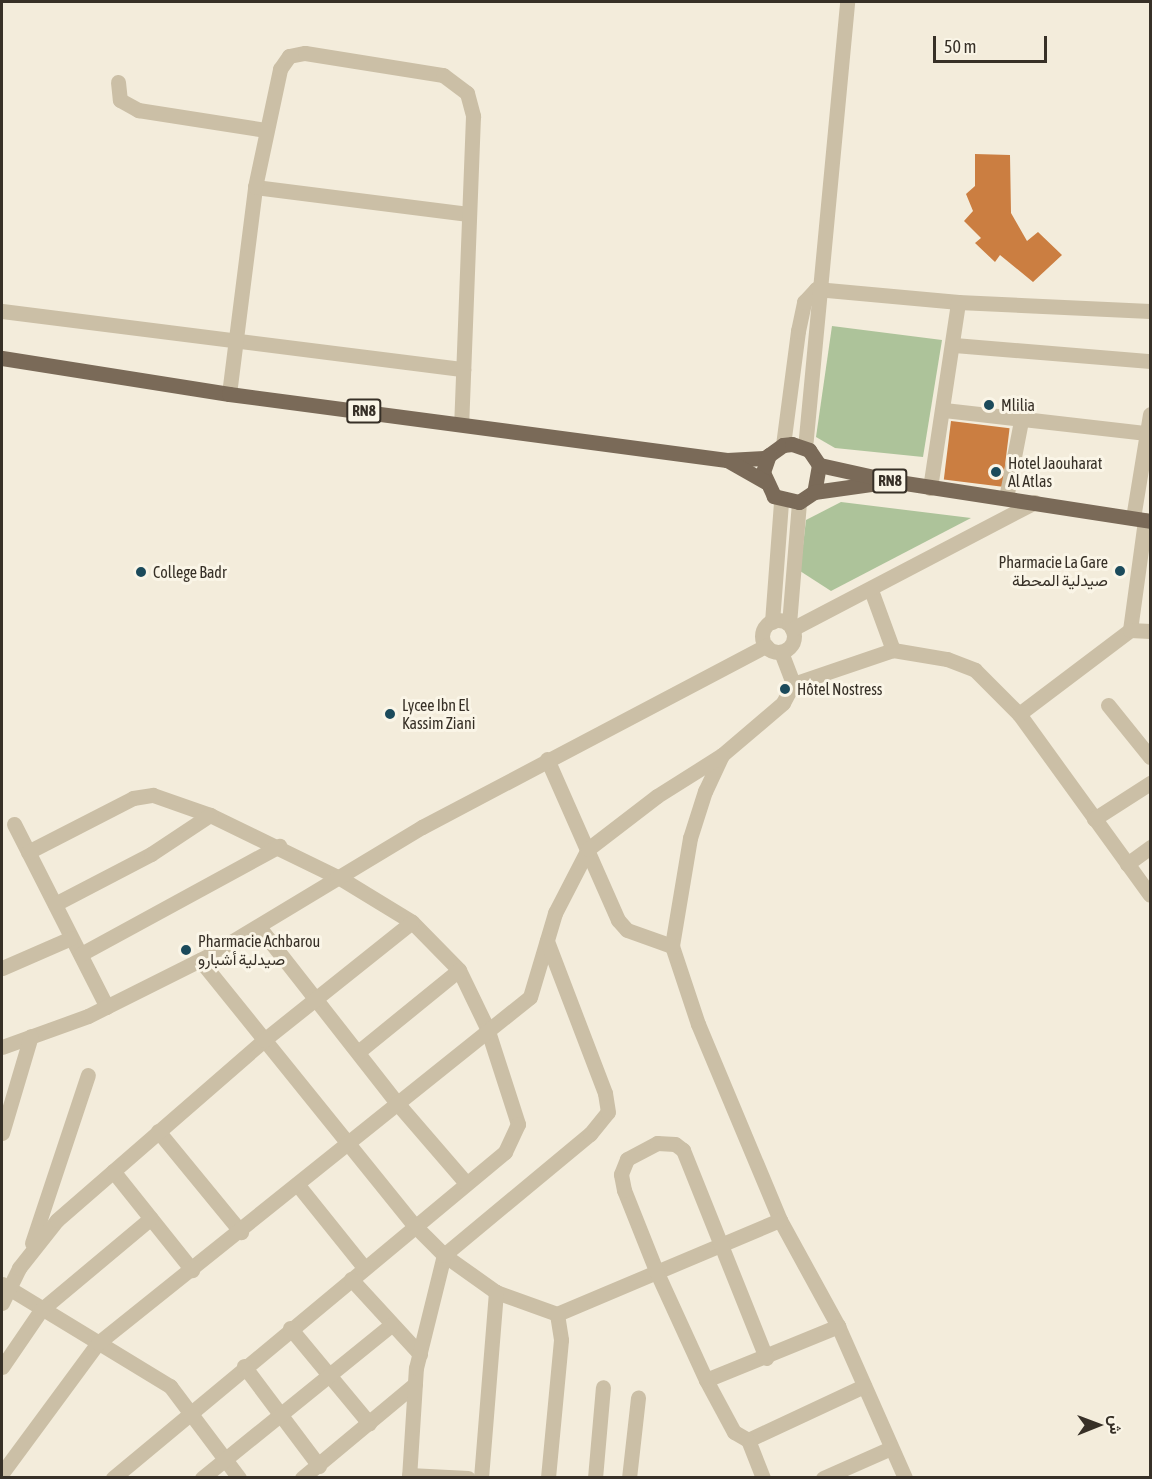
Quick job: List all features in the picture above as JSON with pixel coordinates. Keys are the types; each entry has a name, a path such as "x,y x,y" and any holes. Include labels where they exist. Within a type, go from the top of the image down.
{"main road":[{"name":"RN8","path":"2,358 229,394 461,422 727,460 769,455 783,446"},
{"path":"783,446 805,448 819,465 814,492"},
{"path":"764,481 769,455"},
{"name":"RN8","path":"727,460 764,481 781,501"},
{"name":"RN8","path":"819,465 930,488 1143,520"},
{"name":"RN8","path":"799,502 814,492 892,481"},
{"path":"781,501 799,502"}],"street":[{"path":"805,448 820,307 816,289 847,2"},
{"path":"229,394 255,187 266,130 280,69 289,56 305,52 443,75 466,93 473,116 461,422"},
{"path":"118,82 120,100 138,110 266,130"},
{"path":"255,187 468,214"},
{"path":"816,289 958,302 1150,311"},
{"path":"783,446 804,302 816,289"},
{"path":"930,488 954,345 958,302"},
{"path":"2,311 235,343 463,369"},
{"path":"954,345 1150,361"},
{"path":"944,410 1021,421 1147,432"},
{"path":"1130,630 1143,520 1147,432 1150,414"},
{"path":"1006,498 1021,421"},
{"path":"766,646 764,630 772,622 781,501"},
{"path":"781,652 794,641 790,627 799,502"},
{"path":"772,622 790,627 871,590 1035,502"},
{"path":"871,590 893,650"},
{"path":"1019,714 1130,630 1150,631"},
{"path":"2,1047 107,1007 200,960 547,759 766,646 781,652 793,684"},
{"path":"3,1467 98,1343 241,1232 487,1028 530,997 547,941 572,874 588,849 657,796 722,755 783,703 793,684 893,650 947,659 975,670 1019,714 1150,895"},
{"path":"1108,705 1150,755"},
{"path":"722,755 705,790 690,838 672,946 698,1024 780,1220 838,1326 905,1478"},
{"path":"547,759 622,926 672,946"},
{"path":"1094,819 1150,783"},
{"path":"28,852 143,795 163,796 279,846 340,878 412,921 459,970 487,1028 518,1124 505,1152 413,1224 351,1279 244,1366 113,1478"},
{"path":"55,904 152,854 210,815"},
{"path":"14,824 107,1007"},
{"path":"81,954 279,846"},
{"path":"1127,864 1150,847"},
{"path":"239,1478 192,1411 170,1386 41,1310 3,1292 57,1220 264,1040 412,921"},
{"path":"260,927 397,1103 466,1183"},
{"path":"2,968 71,938"},
{"path":"468,1478 409,1476 415,1384 444,1255 590,1134 608,1112 609,1102 547,941"},
{"path":"200,960 413,1224 444,1255 496,1292 557,1314 780,1220"},
{"path":"358,1052 459,970"},
{"path":"2,1130 31,1036"},
{"path":"28,1256 88,1076"},
{"path":"158,1131 241,1232"},
{"path":"763,1478 748,1440 734,1432 706,1380 657,1273 621,1174 627,1159 657,1143 675,1144 682,1150 718,1247 766,1358"},
{"path":"113,1171 192,1270"},
{"path":"297,1184 363,1266"},
{"path":"2,1367 41,1310 151,1218"},
{"path":"351,1279 420,1354"},
{"path":"481,1478 496,1292"},
{"path":"548,1478 561,1340 557,1314"},
{"path":"202,1478 391,1325"},
{"path":"706,1380 766,1358 838,1326"},
{"path":"290,1328 369,1423"},
{"path":"244,1366 319,1466"},
{"path":"302,1478 415,1384"},
{"path":"748,1440 864,1386"},
{"path":"595,1478 603,1387"},
{"path":"629,1478 638,1398"},
{"path":"823,1478 891,1448"}],"green space":[{"path":"832,326 942,340 923,457 835,448 816,437"},
{"path":"841,502 971,518 831,591 800,571 806,520"}],"building":[{"path":"975,154 1010,155 1011,213 1027,241 1038,232 1062,255 1033,282 1000,255 995,262 975,243 981,238 964,221 973,211 966,194 975,186"},
{"path":"951,421 1010,428 1002,487 944,480"}],"place":[{"name":"Mlilia","path":"989,405"},
{"name":"Hotel Jaouharat Al Atlas","path":"996,472"},
{"name":"Pharmacie La Gare صيدلية المحطة","path":"1120,571"},
{"name":"College Badr","path":"141,572"},
{"name":"Hôtel Nostress","path":"785,689"},
{"name":"Lycee Ibn El Kassim Ziani","path":"390,714"},
{"name":"Pharmacie Achbarou صيدلية أشبارو","path":"186,950"}]}
